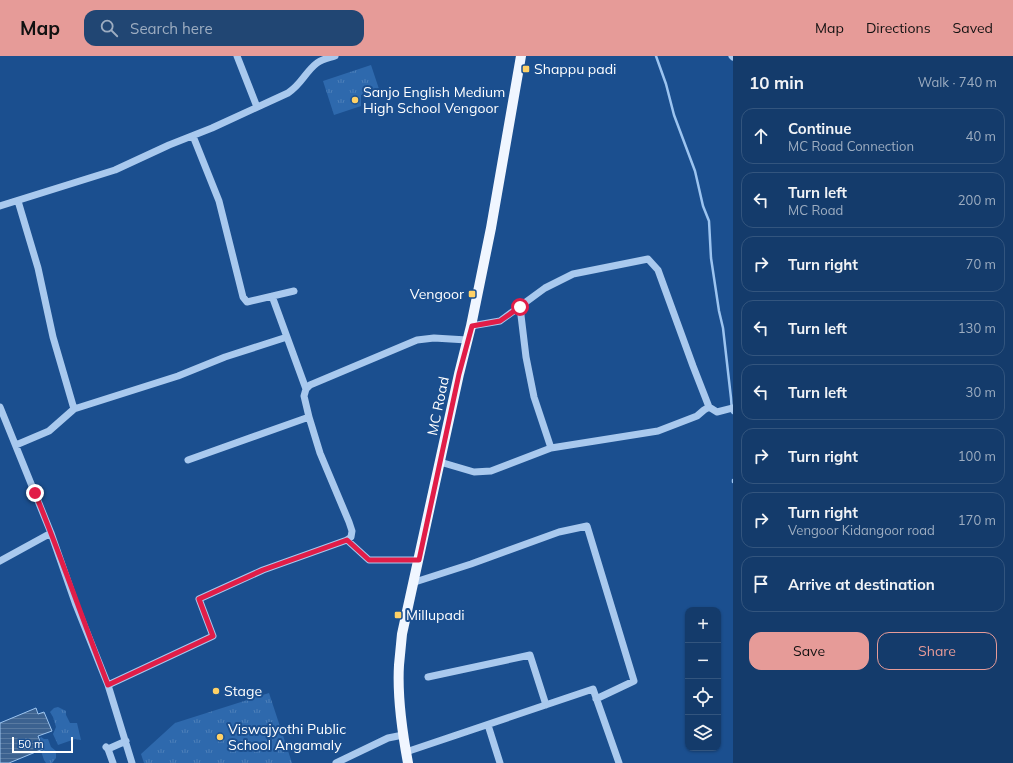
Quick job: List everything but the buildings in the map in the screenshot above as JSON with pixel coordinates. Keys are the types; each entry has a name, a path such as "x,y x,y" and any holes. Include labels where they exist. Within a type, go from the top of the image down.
{"main road":[{"name":"MC Road","path":"408,763 400,708 399,665 402,634 415,582 459,374 472,326 521,56"}],"street":[{"path":"237,56 257,107"},
{"path":"0,206 115,170 193,136 288,93 296,88 315,64 321,60 335,56"},
{"path":"193,136 219,200 243,297 247,302 294,291"},
{"path":"18,200 38,268 52,337 74,409"},
{"path":"472,326 500,321 545,288 573,274 648,259 658,270 709,407 717,412 732,408"},
{"path":"272,296 306,389"},
{"path":"520,307 526,357 534,397 551,448"},
{"path":"16,445 49,431 74,409 178,376 225,357 287,337"},
{"path":"108,685 213,636 199,599 263,570 347,540 351,537 352,532 349,522 320,453 309,417 304,396 306,389 310,385 417,340 434,338 467,340"},
{"path":"0,407 51,533 76,605 108,685 132,763"},
{"path":"440,462 474,472 491,471 551,448 658,431 698,416 709,407"},
{"path":"188,460 309,417"},
{"path":"415,582 471,564 559,532 587,526 634,681 596,699"},
{"path":"0,561 51,533"},
{"path":"347,540 369,560 419,560"},
{"path":"428,678 530,655 546,705"},
{"path":"406,752 592,689 619,763"},
{"path":"488,725 500,763"},
{"path":"336,763 388,738 403,735"},
{"path":"113,763 107,748 126,741"}],"green space":[{"path":"371,65 379,89 361,95 361,106 334,115 323,81"},
{"name":"Viswajyothi Public School Angamaly","path":"269,693 292,763 144,763 141,754 175,723"},
{"path":"58,707 66,711 66,715 70,723 77,723 81,740 75,739 58,745 53,734 56,727 50,712 54,708"},
{"path":"40,738 48,739 51,747 56,751 56,758 52,763 46,763 44,760 41,751 44,749"}],"shaded area":[{"path":"36,708 38,714 44,712 52,731 38,736 43,749 9,763 0,763 0,723"}],"waterway":[{"path":"656,56 666,84 674,115 695,171 703,206 709,221 711,258 723,328 733,413"}],"place":[{"name":"Shappu padi","path":"526,69"},
{"name":"Sanjo English Medium High School Vengoor","path":"355,100"},
{"name":"Vengoor","path":"472,294"},
{"name":"Millupadi","path":"398,615"},
{"name":"Stage","path":"216,691"},
{"name":"Viswajyothi Public School Angamaly","path":"220,737"}],"route":[{"path":"35,493 51,533 76,605 108,685 213,636 199,599 263,570 347,540 369,560 419,560 459,374 472,326 500,321 520,307"}]}
